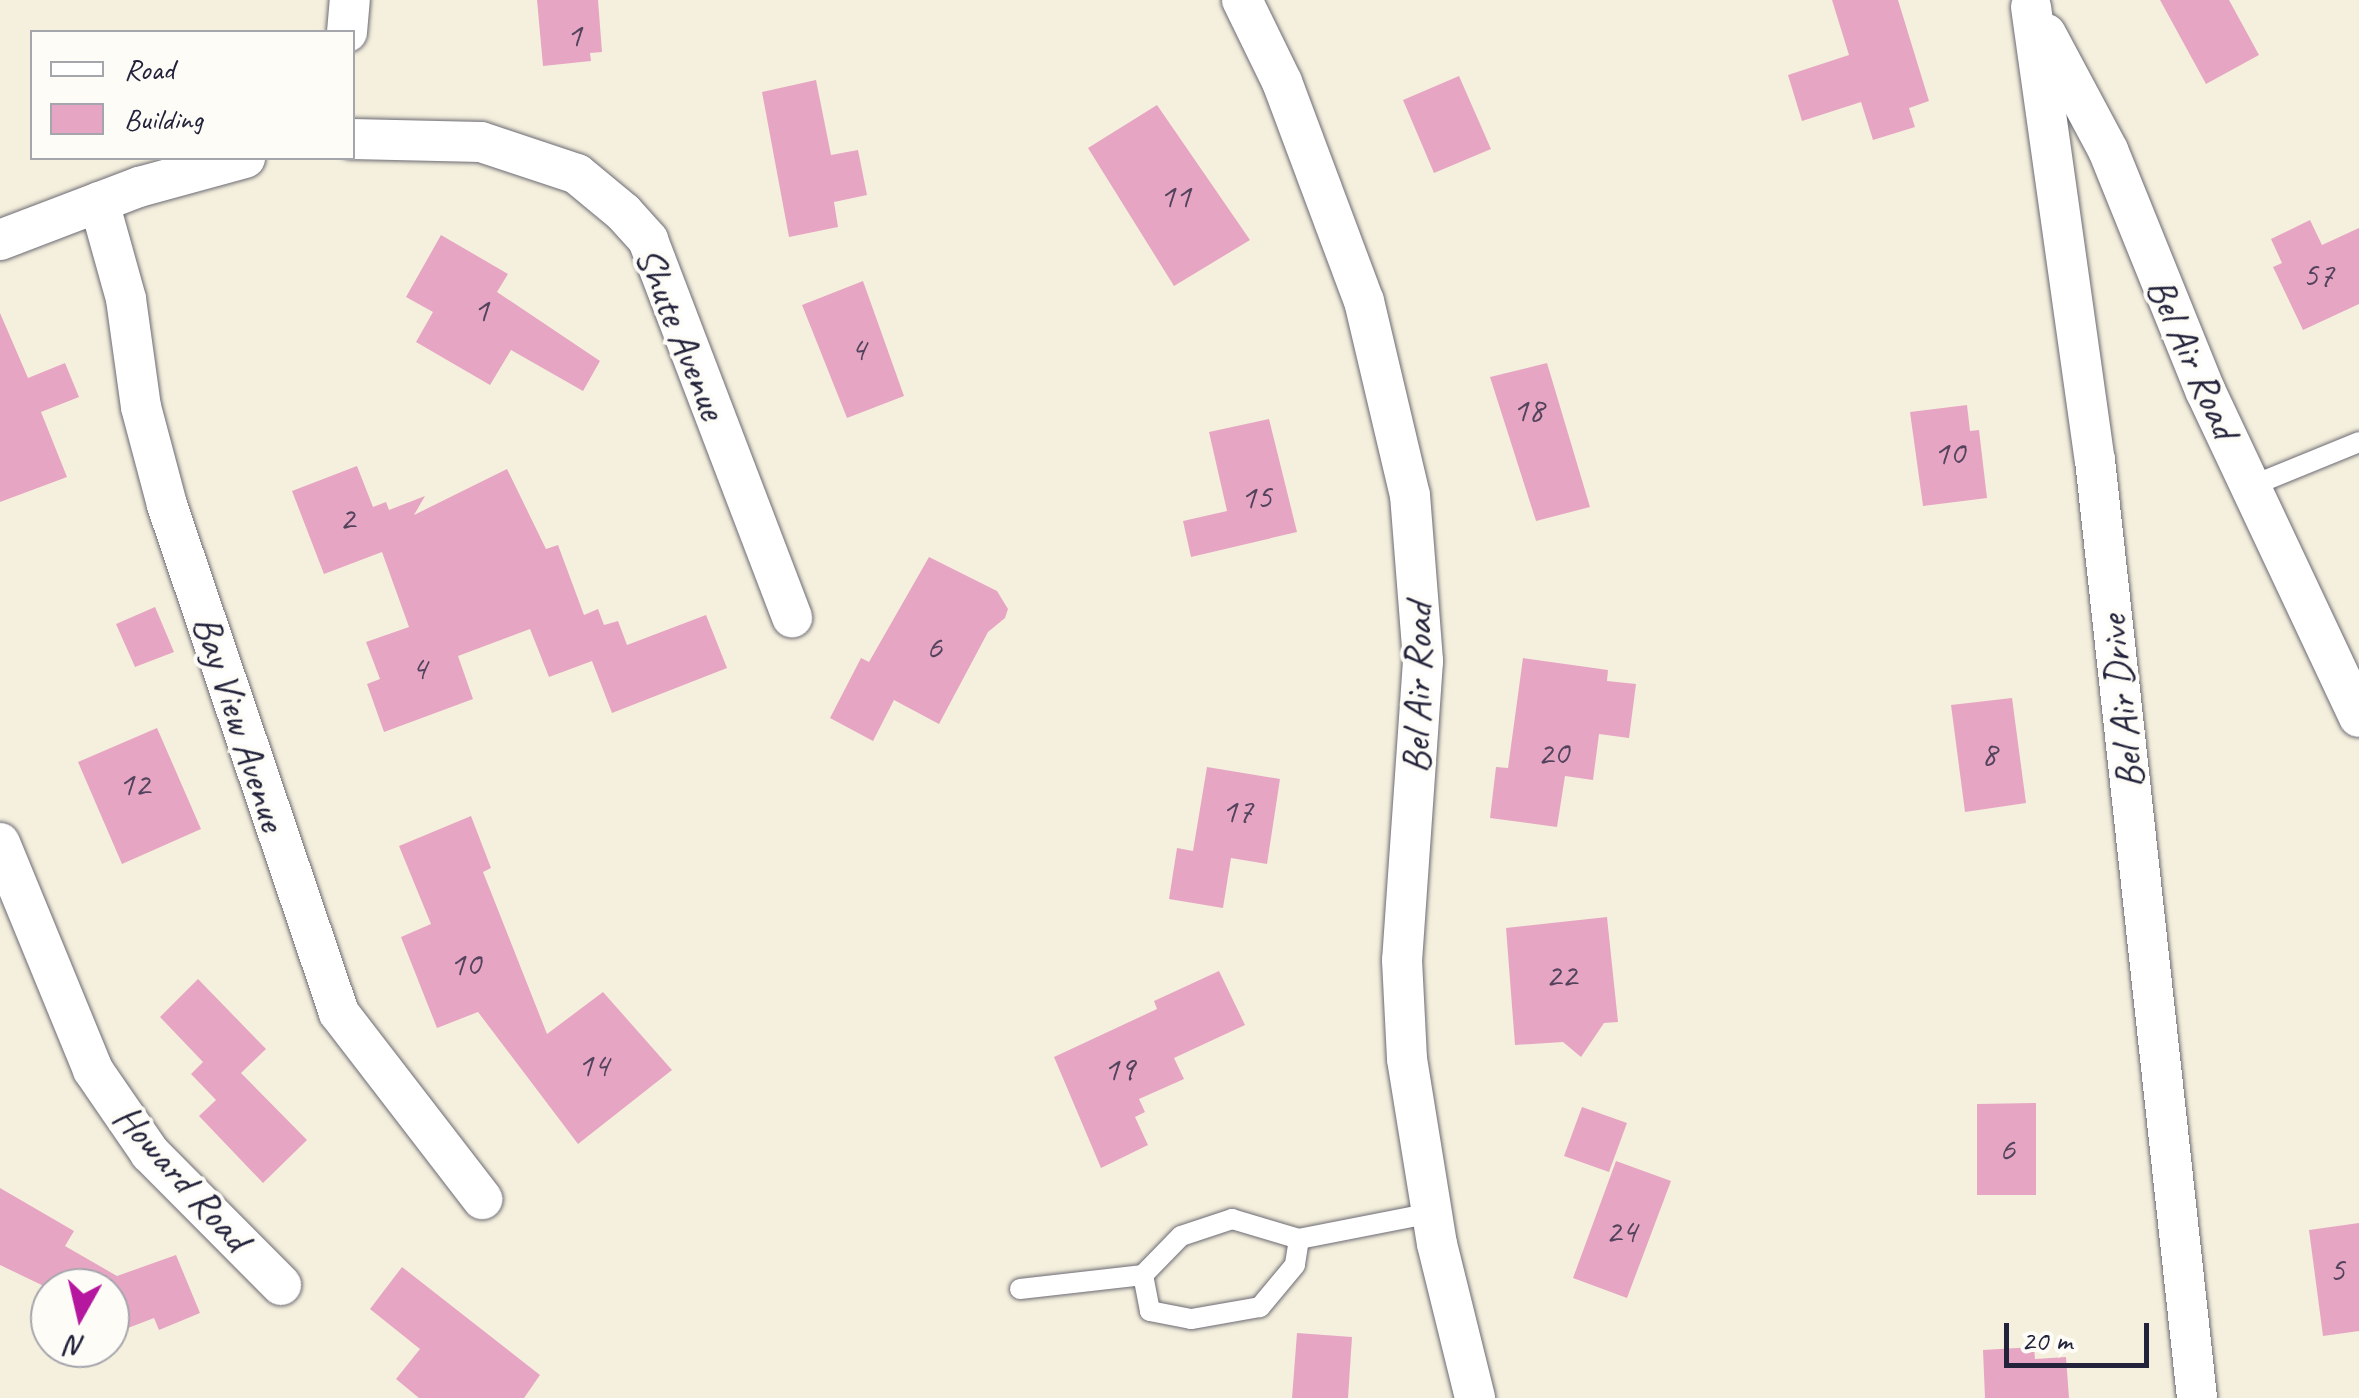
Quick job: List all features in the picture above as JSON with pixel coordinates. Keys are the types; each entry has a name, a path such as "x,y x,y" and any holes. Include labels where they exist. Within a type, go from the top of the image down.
{"street":[{"path":"347,30 350,0"},
{"name":"Bel Air Road","path":"1242,0 1288,98 1364,301 1410,496 1423,661 1402,960 1407,1058 1431,1213 1474,1398"},
{"name":"Bel Air Road","path":"2028,4 2108,150 2249,487 2359,717"},
{"name":"Bel Air Drive","path":"2028,4 2095,460 2197,1398"},
{"name":"Shute Avenue","path":"355,139 481,142 577,174 624,212 648,240 792,618"},
{"path":"0,240 99,202 238,160"},
{"name":"Bay View Avenue","path":"99,202 126,299 141,407 167,504 340,1013 482,1199"},
{"name":"Howard Road","path":"0,843 93,1070 150,1153 281,1285"}],"lane":[{"path":"2249,487 2359,442"},
{"path":"1020,1289 1143,1275 1181,1236 1232,1218 1299,1239 1431,1213"},
{"path":"1143,1275 1150,1310 1191,1319 1260,1307 1295,1265 1299,1239"}],"building":[{"path":"537,0 598,0 602,52 590,53 591,61 543,66"},
{"path":"1832,0 1898,0 1929,101 1909,108 1915,127 1873,140 1861,102 1802,121 1788,75 1849,55"},
{"path":"2160,0 2229,0 2259,55 2206,84"},
{"path":"1459,76 1491,149 1434,173 1403,100"},
{"path":"816,80 831,155 858,150 867,195 834,202 838,227 789,237 762,92"},
{"path":"1157,105 1250,240 1174,286 1088,148"},
{"path":"2310,220 2322,245 2359,228 2359,304 2303,330 2273,267 2282,263 2271,239"},
{"path":"441,235 508,274 497,292 600,361 583,391 511,350 490,385 416,342 433,312 406,297"},
{"path":"863,281 904,396 847,418 802,305"},
{"path":"0,313 28,378 65,363 79,397 41,412 67,477 0,502"},
{"path":"1547,363 1590,507 1536,521 1490,377"},
{"path":"1967,405 1970,431 1979,430 1987,498 1923,506 1910,412"},
{"path":"1269,419 1297,532 1191,557 1183,521 1227,511 1209,432"},
{"path":"357,466 373,507 386,502 389,510 425,496 414,515 507,469 546,549 558,545 584,615 598,609 604,625 618,621 627,645 706,615 727,668 612,713 592,661 549,677 530,629 458,656 473,699 384,732 367,684 380,679 366,642 409,627 382,552 324,574 292,491"},
{"path":"929,557 997,591 1008,609 1005,618 988,632 939,724 894,700 873,741 830,718 861,658 869,662"},
{"path":"155,607 174,652 135,667 116,624"},
{"path":"1523,658 1608,670 1607,681 1636,684 1629,738 1599,734 1593,780 1565,776 1557,827 1490,818 1496,767 1508,768"},
{"path":"2012,698 2026,803 1965,812 1951,705"},
{"path":"157,728 201,829 122,864 78,762"},
{"path":"1207,767 1280,779 1267,864 1231,858 1223,908 1169,899 1177,848 1193,851"},
{"path":"471,816 491,868 483,872 547,1034 603,992 672,1070 578,1144 478,1012 437,1028 401,937 431,924 399,846"},
{"path":"1607,917 1618,1022 1604,1023 1581,1057 1563,1042 1515,1045 1506,928"},
{"path":"1219,971 1245,1025 1174,1058 1184,1079 1139,1099 1145,1112 1135,1117 1148,1145 1101,1168 1054,1057 1157,1009 1154,1001"},
{"path":"198,979 266,1049 241,1073 307,1140 263,1183 199,1116 216,1100 191,1074 203,1062 160,1017"},
{"path":"2036,1103 2036,1195 1977,1195 1977,1104"},
{"path":"1582,1107 1627,1123 1609,1172 1564,1156"},
{"path":"1616,1161 1671,1181 1627,1298 1573,1278"},
{"path":"0,1188 74,1231 65,1246 103,1268 30,1268 30,1279 0,1265"},
{"path":"2359,1223 2359,1331 2323,1336 2309,1230"},
{"path":"176,1255 200,1313 159,1330 154,1318 130,1327 130,1271"},
{"path":"402,1267 540,1375 524,1398 419,1398 396,1379 420,1349 370,1309"},
{"path":"1297,1333 1352,1337 1348,1398 1292,1398"},
{"path":"2034,1347 2035,1359 2066,1357 2069,1398 1985,1398 1983,1350"}]}
